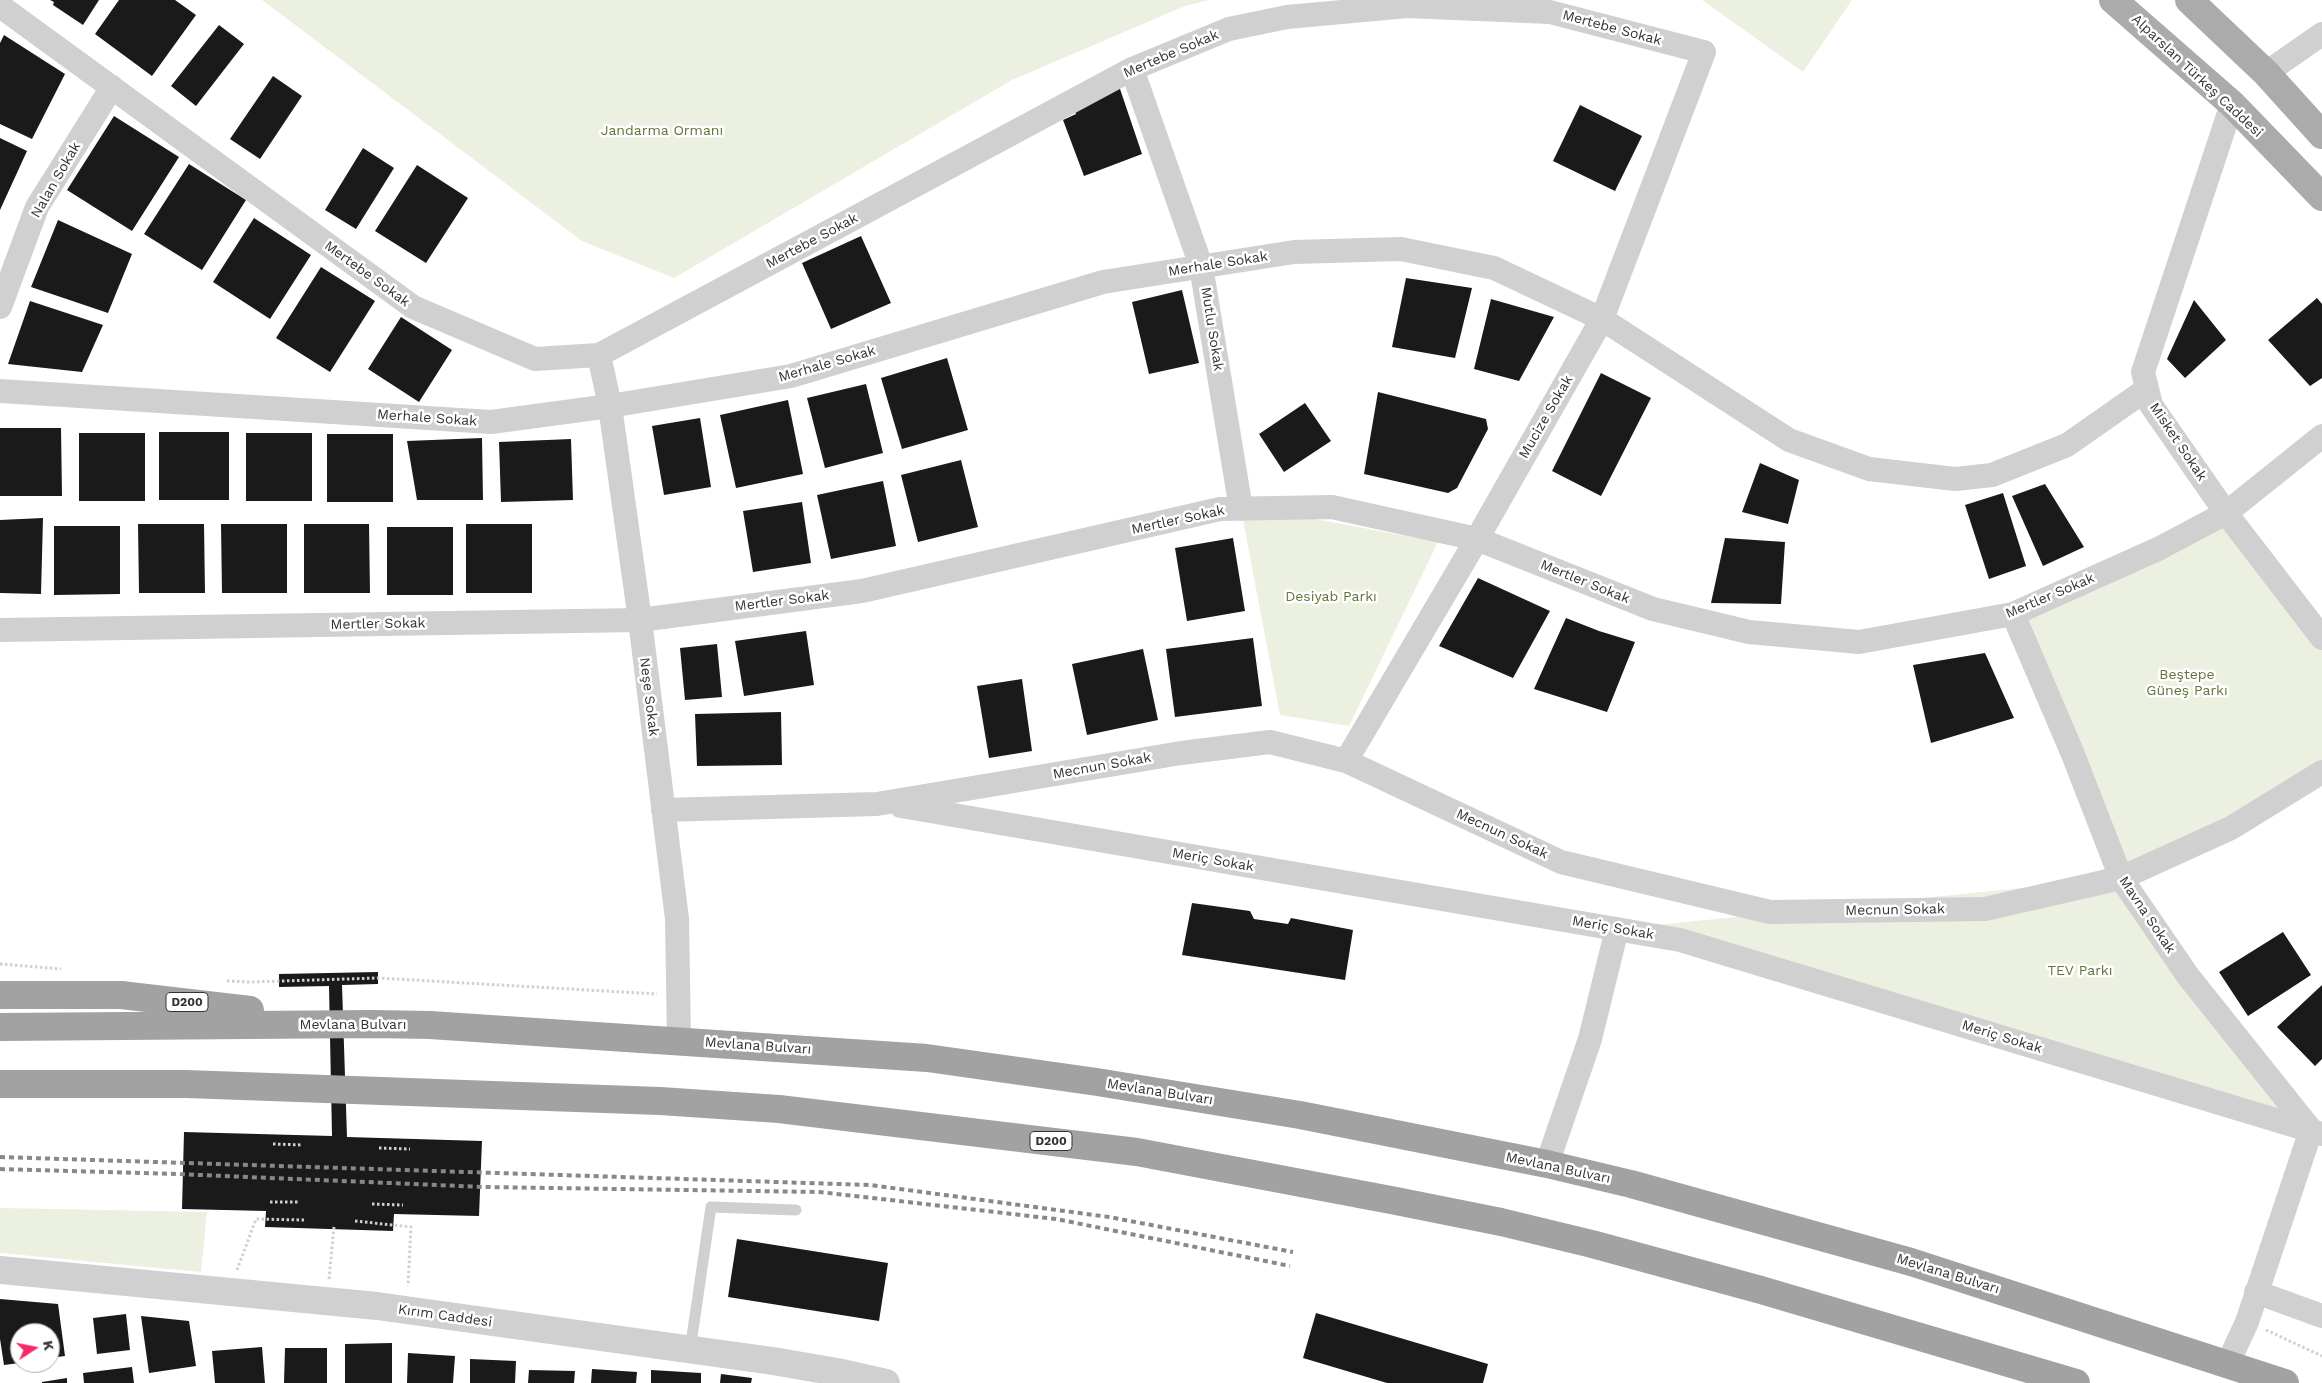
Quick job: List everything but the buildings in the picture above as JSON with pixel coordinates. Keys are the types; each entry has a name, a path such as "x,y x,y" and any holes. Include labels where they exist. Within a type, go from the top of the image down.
{"highway":[{"name":"D200","path":"0,995 121,995 373,1024"},
{"name":"Mevlana Bulvarı","path":"0,1027 373,1024 679,1040 927,1058 1097,1082 1300,1116 1547,1164 1721,1208 1911,1262 2285,1383"},
{"name":"D200","path":"0,1084 186,1084 660,1101 779,1109 1137,1152 1501,1222 1592,1244 1761,1290 2076,1383"}],"main road":[{"name":"Alparslan Türkeş Caddesi","path":"2114,0 2232,104 2322,197"},
{"path":"2189,0 2266,73 2322,135"}],"street":[{"name":"Mertebe Sokak","path":"0,6 414,307 534,359 599,355 1132,69 1229,28 1287,17 1407,6 1550,12 1704,52"},
{"path":"2266,73 2322,34"},
{"name":"Mucize Sokak","path":"1346,761 1477,539 1602,319 1704,52"},
{"name":"Mutlu Sokak","path":"1132,69 1201,266 1241,508"},
{"name":"Nalan Sokak","path":"0,307 37,207 112,87"},
{"name":"Misket Sokak","path":"2232,104 2142,372 2151,405 2226,513 2322,638"},
{"name":"Merhale Sokak","path":"0,390 491,422 610,406 791,376 1103,282 1294,252 1402,249 1494,268 1602,319 1789,440 1869,469 1955,479 1992,475 2068,445 2147,389"},
{"name":"Neşe Sokak","path":"599,355 610,406 640,620 677,918 679,1040"},
{"name":"Mertler Sokak","path":"0,630 640,620 862,591 1220,509 1332,507 1477,539 1653,609 1749,632 1859,642 2013,614 2158,549 2226,513 2322,436"},
{"name":"Mavna Sokak","path":"2013,614 2072,752 2121,878 2188,976 2317,1132"},
{"name":"Mecnun Sokak","path":"663,810 884,803 1181,753 1270,742 1346,761 1561,862 1770,912 1985,909 2121,878 2231,828 2322,772"},
{"name":"Meriç Sokak","path":"884,803 1680,940 2317,1132"},
{"path":"1547,1164 1590,1039 1618,929"},
{"path":"2228,1363 2247,1322 2256,1292 2317,1132"},
{"name":"Kırım Caddesi","path":"0,1270 407,1310 837,1372 886,1383"},
{"path":"2256,1292 2322,1316"}],"lane":[{"path":"690,1350 711,1207 796,1210"}],"path":[{"path":"279,981 378,978 467,982 628,994 678,994"},
{"path":"273,1144 302,1145"},
{"path":"379,1148 410,1149"},
{"path":"270,1202 300,1202"},
{"path":"372,1204 403,1205"},
{"path":"229,1292 256,1219 304,1220"},
{"path":"356,1221 411,1227 407,1310"},
{"path":"327,1301 334,1227"},
{"path":"2247,1322 2322,1356"}],"green space":[{"name":"Jandarma Ormanı","path":"262,0 1210,0 1185,6 1012,80 674,278 582,241"},
{"path":"1702,0 1852,0 1803,72"},
{"path":"2226,513 2322,638 2322,767 2121,878 2311,1130 1617,929 2120,878 2013,614"},
{"name":"Desiyab Parkı","path":"1310,518 1438,542 1349,726 1280,715 1243,520"},
{"path":"0,1208 207,1212 201,1272 0,1253"}],"railway":[{"path":"0,1157 870,1185 1109,1217 1293,1252"},
{"path":"0,1169 177,1174 484,1187 820,1192 1056,1219 1290,1266"}],"park label":[{"name":"Beştepe Güneş Parkı","path":"2187,684"},
{"name":"TEV Parkı","path":"2080,971"}]}
